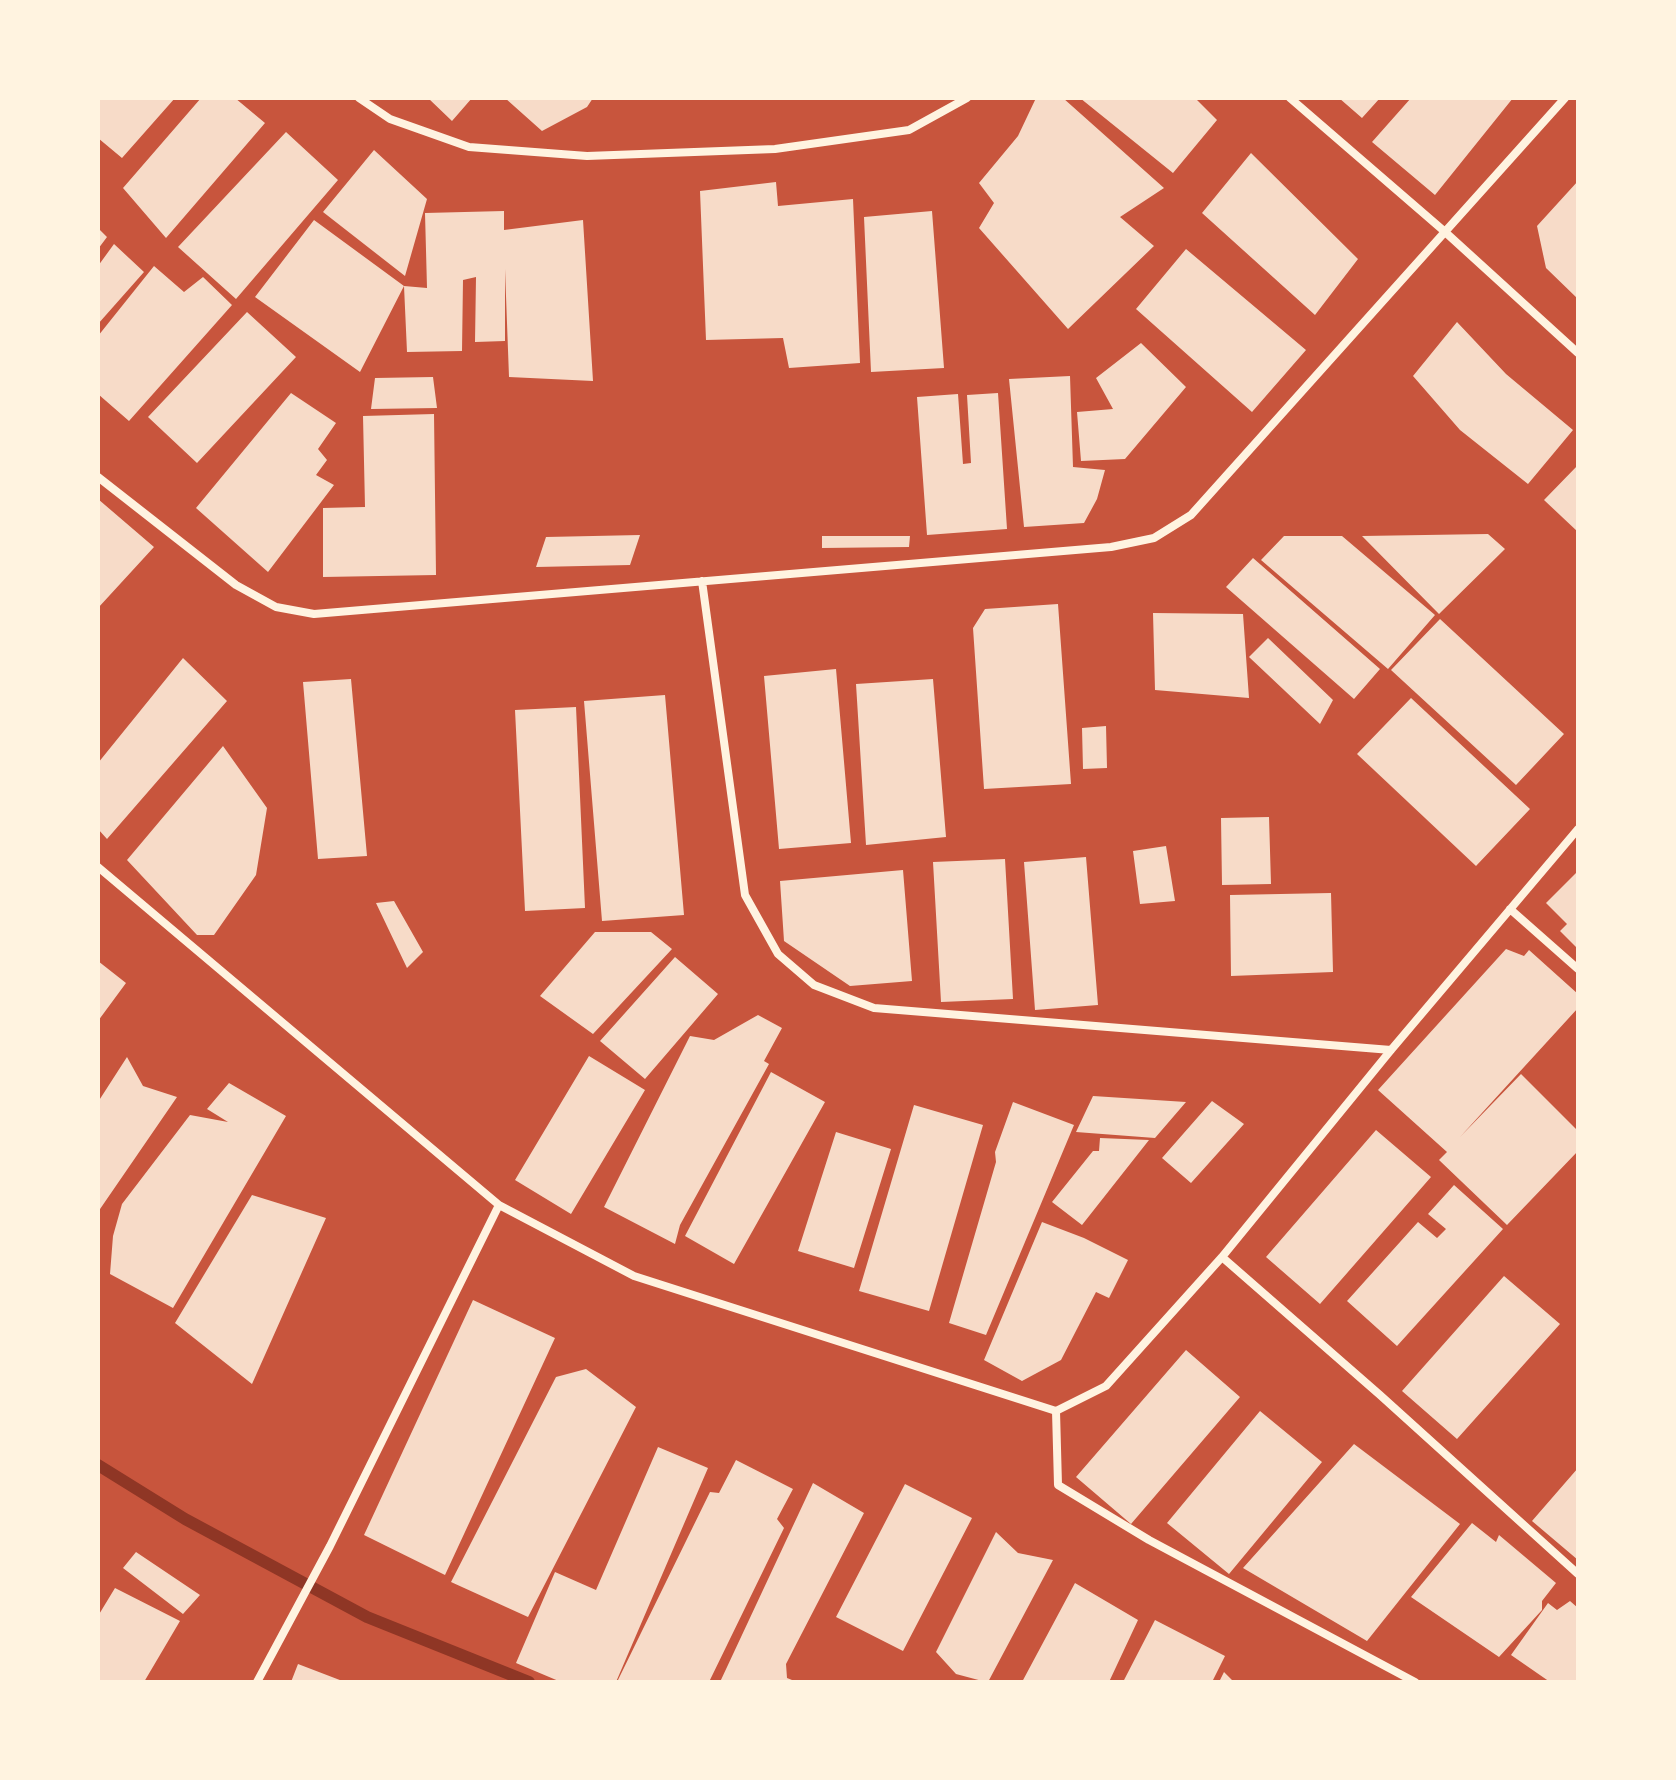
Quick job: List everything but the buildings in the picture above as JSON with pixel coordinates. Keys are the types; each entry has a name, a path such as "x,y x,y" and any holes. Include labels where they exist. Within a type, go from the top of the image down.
{"street":[{"path":"359,98 390,119 469,147 587,156 775,149 909,130 967,98"},
{"path":"1290,98 1444,231 1578,353"},
{"path":"98,477 236,585 276,607 314,614 1111,547 1154,538 1191,515 1565,98"},
{"path":"702,581 745,895 778,954 814,985 874,1008 1391,1050"},
{"path":"98,867 499,1205 634,1276 1056,1411 1106,1386 1222,1257 1391,1050 1578,829"},
{"path":"1510,909 1578,969"},
{"path":"257,1682 330,1546 499,1205"},
{"path":"1222,1257 1578,1574"},
{"path":"1056,1411 1058,1485 1149,1540 1415,1682"}],"waterway":[{"path":"98,1465 185,1519 367,1617 529,1682"}]}
